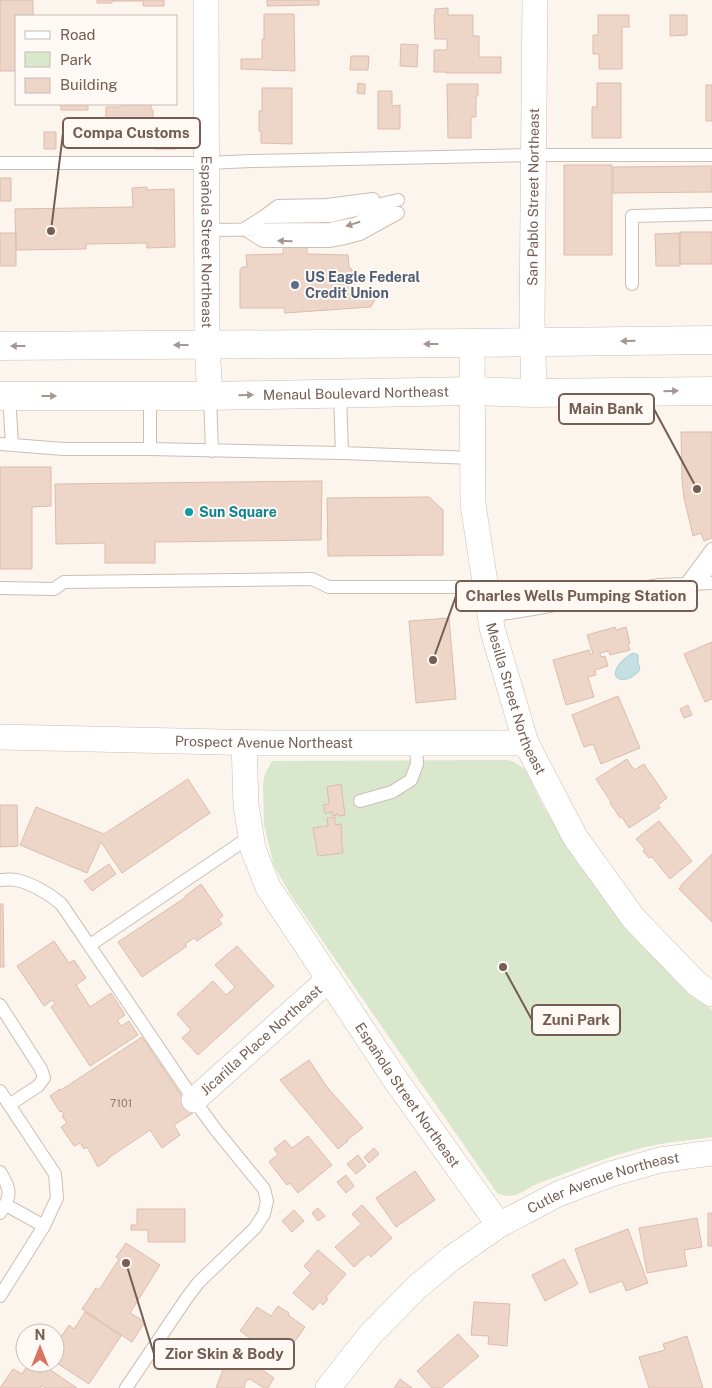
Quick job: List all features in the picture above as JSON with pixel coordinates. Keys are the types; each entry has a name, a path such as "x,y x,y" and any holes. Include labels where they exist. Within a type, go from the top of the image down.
{"main road":[{"path":"0,346 712,340"},
{"name":"Menaul Boulevard Northeast","path":"5,396 210,396 472,391 534,393 712,391"}],"street":[{"name":"Española Street Northeast","path":"206,0 207,345 210,396"},
{"name":"San Pablo Street Northeast","path":"534,393 532,342 535,0"},
{"name":"Mesilla Street Northeast","path":"472,343 473,504 492,628 526,743 575,837 634,920 697,984 712,994"},
{"name":"Prospect Avenue Northeast","path":"0,737 244,742 526,743"},
{"name":"Española Street Northeast","path":"244,742 246,805 253,849 268,887 397,1082 499,1225"},
{"name":"Jicarilla Place Northeast","path":"194,1100 329,979"},
{"name":"Cutler Avenue Northeast","path":"499,1225 558,1194 611,1174 660,1160 712,1153"},
{"path":"328,1388 370,1335 417,1287 452,1258 499,1225"}],"lane":[{"path":"0,163 207,163 533,155 712,155"},
{"path":"207,230 244,229 263,217 331,216 398,203 360,234 329,241 263,241 244,229"},
{"path":"632,284 632,216 712,214"},
{"path":"340,394 342,453"},
{"path":"5,396 6,444 64,449 212,450 473,458"},
{"path":"150,396 150,449"},
{"path":"210,396 212,450"},
{"path":"692,584 712,549"},
{"path":"692,584 712,565"},
{"path":"0,588 54,589 64,582 312,580 329,588 486,588"},
{"path":"490,616 659,585 712,582"},
{"path":"360,801 392,792 411,780 417,764 416,743"},
{"path":"90,945 251,836"},
{"path":"0,880 15,880 28,884 56,898 62,905 194,1100 264,1189 267,1201 264,1214 255,1228 198,1283 126,1388"},
{"path":"0,1005 41,1069 44,1078 38,1086 9,1105"},
{"path":"0,1091 55,1174 57,1198 44,1226 0,1296"},
{"path":"0,1172 7,1183 10,1194 3,1209 44,1226"}],"green space":[{"path":"507,760 525,769 542,804 578,864 642,944 712,1010 712,1137 662,1144 627,1152 570,1171 510,1196 497,1193 290,894 274,866 264,825 263,784 265,774 272,761"}],"water":[{"path":"633,653 638,655 640,669 632,677 617,678 615,674 617,667"}],"building":[{"path":"0,0 33,0 33,15 15,15 15,71 0,71"},
{"path":"97,0 142,0 142,1 97,3"},
{"path":"143,0 164,0 164,6 143,6"},
{"path":"267,0 319,0 319,5 267,6"},
{"path":"448,8 448,15 473,15 473,36 479,36 479,57 501,57 501,73 434,72 434,50 447,50 447,39 435,39 435,9"},
{"path":"264,14 294,14 295,71 241,69 241,59 262,59"},
{"path":"598,15 629,15 629,27 622,27 622,69 599,69 599,54 593,54 593,35 598,35"},
{"path":"670,15 687,15 687,35 670,36"},
{"path":"401,44 418,45 417,67 400,66"},
{"path":"351,56 369,56 368,70 350,70"},
{"path":"358,83 365,84 365,94 357,93"},
{"path":"597,83 621,83 621,138 592,138 592,107 597,107"},
{"path":"447,84 478,84 476,117 471,117 471,138 448,138"},
{"path":"706,85 712,85 712,121 706,121"},
{"path":"262,88 292,88 292,144 261,143 259,111 262,111"},
{"path":"378,91 392,91 392,106 400,105 400,129 378,129"},
{"path":"61,105 88,105 88,110 61,110"},
{"path":"120,105 151,105 151,110 153,110 153,144 112,144 112,134 106,134 106,107 120,107"},
{"path":"154,129 176,129 176,149 154,149"},
{"path":"44,132 56,132 56,149 44,149"},
{"path":"564,165 612,165 612,255 564,255"},
{"path":"712,166 712,192 613,193 613,167"},
{"path":"0,178 11,178 11,201 0,201"},
{"path":"147,187 147,190 174,189 175,247 147,248 147,243 86,244 86,249 16,250 15,209 133,207 132,188"},
{"path":"284,203 306,207 307,254 348,255 355,293 375,291 375,299 371,307 285,313 284,308 240,308 240,270 242,267 247,267 246,255 283,254"},
{"path":"680,232 712,232 712,264 680,264"},
{"path":"0,233 16,233 16,266 0,266"},
{"path":"679,233 680,266 656,266 655,234"},
{"path":"681,432 712,432 712,538 704,541 701,533 693,536 684,498"},
{"path":"0,467 51,467 51,506 32,507 32,569 0,569"},
{"name":"Sun Square","path":"322,481 321,540 155,542 155,563 105,563 105,543 56,544 55,484"},
{"path":"429,497 443,510 443,555 328,556 327,498"},
{"path":"449,618 456,699 416,703 409,621"},
{"path":"615,627 616,630 626,627 630,650 610,655 609,651 600,653 601,657 605,656 608,666 595,670 596,675 588,677 594,697 566,705 553,660 589,650 590,654 593,654 587,635"},
{"path":"712,642 712,699 705,702 684,654"},
{"path":"618,696 640,748 601,764 593,744 584,747 572,715"},
{"path":"688,705 692,715 684,718 680,709"},
{"path":"627,759 634,770 644,764 667,798 658,805 660,808 629,828 622,817 620,818 596,779"},
{"path":"188,779 210,813 122,873 101,842 87,873 20,845 36,807 104,834"},
{"path":"341,784 345,815 338,816 337,813 335,816 331,814 333,812 325,813 323,805 329,804 327,787"},
{"path":"0,805 17,805 18,846 0,847"},
{"path":"335,817 335,825 341,824 343,853 318,856 313,828 328,826 327,818"},
{"path":"659,821 692,861 670,879 652,857 649,858 643,851 645,849 636,839"},
{"path":"712,854 712,922 679,889"},
{"path":"109,864 116,874 92,891 84,881"},
{"path":"201,884 223,916 218,919 222,924 197,941 194,938 185,944 187,946 142,977 118,942 186,897"},
{"path":"0,904 3,904 4,967 0,967"},
{"path":"54,941 69,963 74,960 86,978 76,985 90,1007 111,993 125,1015 117,1020 121,1026 129,1021 138,1035 90,1066 51,1007 55,1004 52,1000 44,1006 17,966"},
{"path":"237,946 274,986 198,1055 182,1038 191,1030 177,1014 213,981 226,995 235,987 215,965"},
{"path":"142,1037 193,1113 174,1125 180,1135 162,1148 150,1130 98,1167 87,1147 84,1149 80,1143 74,1146 61,1127 67,1123 62,1116 64,1114 62,1111 60,1112 50,1096"},
{"path":"309,1060 327,1087 363,1128 338,1149 280,1080"},
{"path":"308,1136 332,1165 298,1193 290,1183 287,1185 269,1162 278,1154 274,1149 285,1140 292,1148"},
{"path":"374,1148 379,1154 369,1163 364,1157"},
{"path":"358,1155 366,1166 356,1174 347,1164"},
{"path":"415,1171 435,1200 396,1227 376,1198"},
{"path":"346,1175 354,1186 346,1193 337,1182"},
{"path":"362,1205 392,1238 371,1257 368,1254 354,1267 335,1247 361,1224 352,1214"},
{"path":"318,1208 325,1216 318,1221 312,1213"},
{"path":"137,1209 185,1209 185,1242 148,1242 148,1230 131,1230 131,1225 137,1225"},
{"path":"294,1210 304,1221 292,1232 282,1221"},
{"path":"708,1213 712,1213 712,1246 708,1246"},
{"path":"697,1218 702,1247 684,1250 687,1266 647,1273 639,1228"},
{"path":"628,1229 648,1283 626,1291 622,1281 590,1293 575,1249"},
{"path":"126,1243 160,1265 130,1313 145,1322 132,1342 82,1309 96,1288 99,1290 119,1259 116,1257"},
{"path":"318,1250 346,1274 326,1297 328,1299 323,1305 320,1302 313,1310 293,1293 311,1273 304,1266"},
{"path":"564,1259 578,1284 545,1301 532,1275"},
{"path":"474,1302 510,1304 507,1346 488,1344 489,1336 471,1335"},
{"path":"278,1306 305,1327 289,1350 280,1344 273,1354 240,1331 257,1307 271,1316"},
{"path":"85,1312 121,1336 89,1384 65,1368 65,1331 69,1325 74,1329"},
{"path":"458,1334 479,1356 441,1388 432,1388 417,1371"},
{"path":"687,1336 703,1388 649,1388 639,1357 665,1350 663,1344"},
{"path":"238,1353 274,1378 268,1388 264,1388 250,1379 246,1381 244,1388 216,1388 224,1367 227,1368"},
{"path":"13,1369 15,1373 55,1373 77,1388 46,1388 42,1386 40,1388 0,1388"},
{"path":"400,1379 412,1388 394,1388"}],"place":[{"name":"Compa Customs","path":"51,231"},
{"name":"US Eagle Federal Credit Union","path":"295,285"},
{"name":"Main Bank","path":"697,489"},
{"name":"Sun Square","path":"189,512"},
{"name":"Charles Wells Pumping Station","path":"433,660"},
{"name":"Zuni Park","path":"503,967"},
{"name":"Zior Skin & Body","path":"126,1263"}]}
